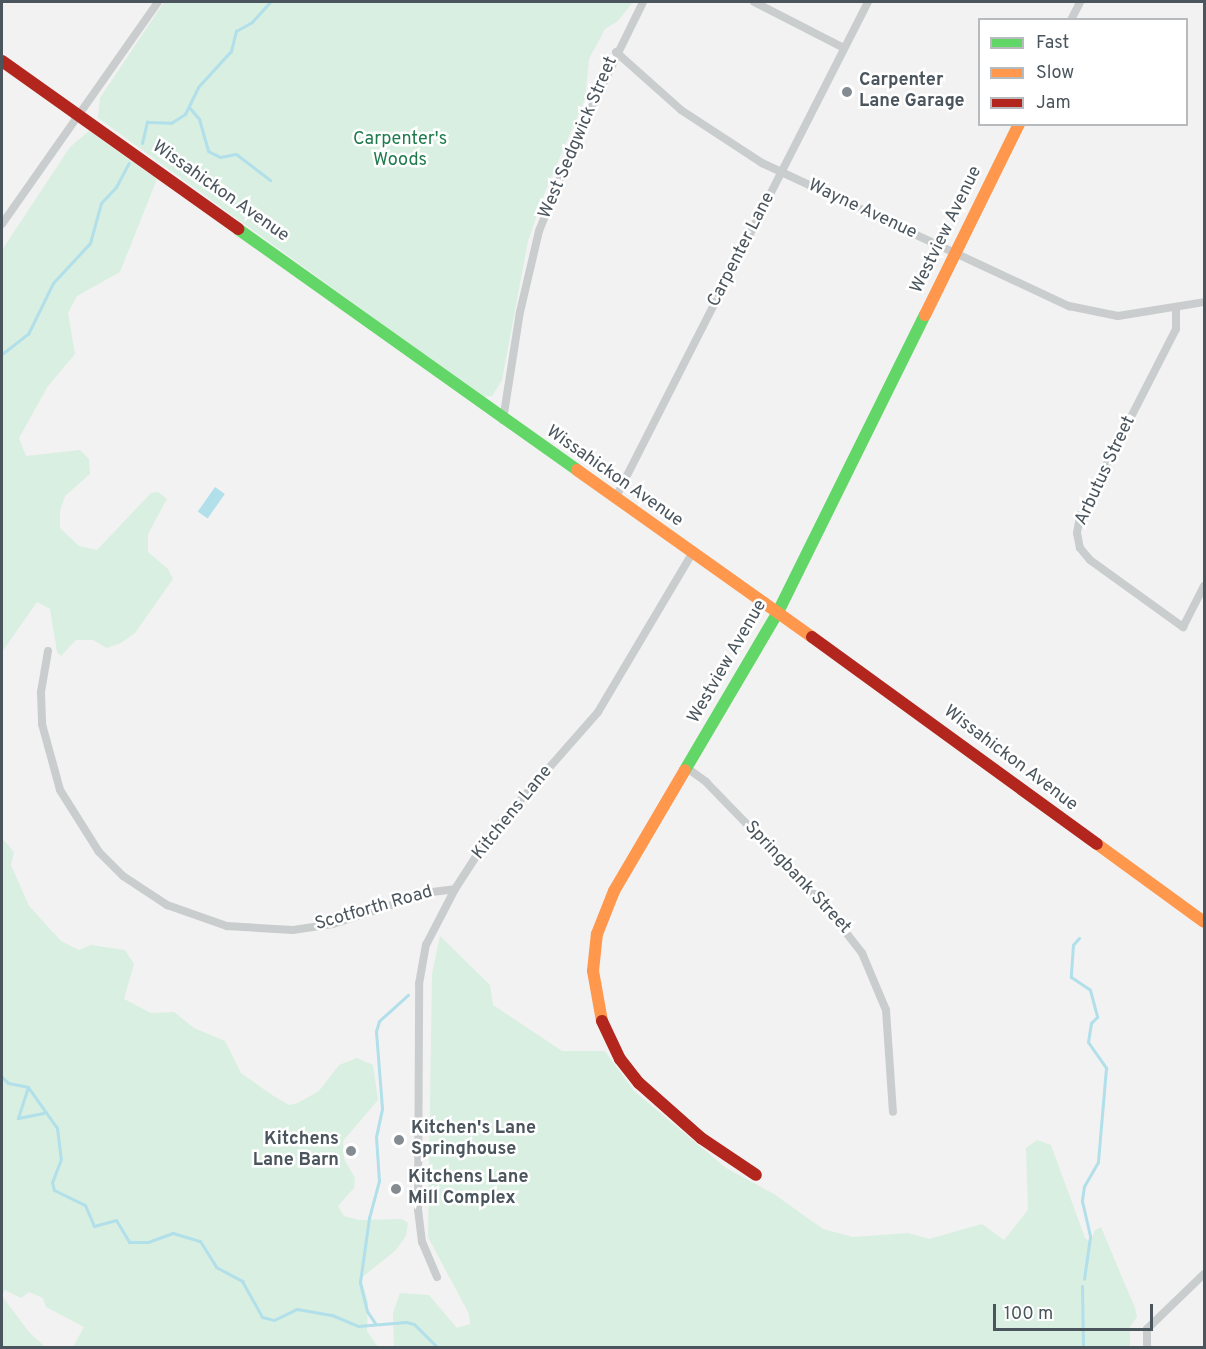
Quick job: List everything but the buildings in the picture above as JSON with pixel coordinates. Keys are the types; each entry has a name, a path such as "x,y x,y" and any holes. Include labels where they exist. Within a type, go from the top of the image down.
{"street":[{"path":"2,224 158,2"},
{"name":"West Sedgwick Street","path":"503,420 520,312 539,231 562,169 616,52 643,2"},
{"path":"754,2 844,48"},
{"name":"Carpenter Lane","path":"615,499 868,2"},
{"path":"1072,18 1080,2"},
{"name":"Wayne Avenue","path":"616,52 701,125 782,172 1084,310 1118,315 1204,302"},
{"name":"Wissahickon Avenue","path":"2,61 777,615 920,714 1204,922"},
{"name":"Westview Avenue","path":"756,1175 714,1149 639,1083 607,1037 597,1005 594,957 605,911 777,615 1018,126"},
{"name":"Arbutus Street","path":"1176,308 1176,329 1080,518 1077,533 1080,548 1090,560 1184,627 1204,586"},
{"name":"Kitchens Lane","path":"437,1277 422,1242 417,1210 420,974 426,945 454,889 501,822 598,712 692,554"},
{"name":"Scotforth Road","path":"48,651 41,692 42,724 60,790 99,852 123,876 167,905 227,926 285,930 333,924 432,892 454,889"},
{"name":"Springbank Street","path":"687,768 706,782 819,898 862,953 878,983 886,1011 893,1112"},
{"path":"1147,1347 1145,1337 1147,1329 1204,1274"}],"green space":[{"name":"Carpenter's Woods","path":"164,2 633,2 618,21 605,29 589,59 585,99 545,192 528,241 502,380 492,396 483,397 98,118 100,98"},
{"path":"89,131 157,179 120,272 77,296 68,313 75,354 48,386 19,438 26,456 80,450 89,459 90,474 65,496 60,511 60,528 79,546 97,550 151,493 158,492 167,499 148,534 148,552 168,569 173,579 135,633 121,643 107,648 93,640 76,640 61,656 57,652 50,609 37,602 2,652 2,250 70,147"},
{"path":"2,838 14,852 11,865 29,906 61,941 79,950 91,945 125,950 134,964 124,999 151,1013 174,1012 194,1028 225,1041 241,1073 272,1095 289,1105 298,1103 319,1091 339,1065 357,1058 373,1065 378,1100 343,1141 344,1159 355,1178 354,1188 338,1206 344,1216 359,1220 402,1219 408,1223 406,1236 395,1251 361,1278 368,1302 367,1331 378,1347 73,1347 84,1327 46,1307 43,1298 29,1292 21,1298 5,1290 2,1295"},
{"path":"440,936 490,985 493,1005 562,1051 605,1051 634,1091 726,1168 774,1194 823,1229 853,1237 908,1233 929,1239 982,1224 1004,1240 1028,1210 1026,1148 1037,1140 1051,1145 1085,1238 1091,1242 1095,1230 1101,1227 1135,1308 1137,1317 1130,1327 1130,1347 394,1347 393,1313 400,1293 429,1295 457,1328 470,1324 469,1314 428,1237 432,974"},
{"path":"2,1296 29,1332 45,1347 2,1347"}],"water":[{"path":"215,487 225,494 208,518 198,512"}],"waterway":[{"name":"Kitchens Lane","path":"142,143 147,122 171,123 185,114 198,87 231,51 236,31 252,22 270,2"},
{"path":"189,107 199,119 208,151 220,157 236,154 270,180"},
{"name":"Kitchens Lane","path":"2,354 28,334 53,283 90,243 101,203 116,187 129,163"},
{"path":"1079,938 1073,945 1071,977 1090,990 1097,1017 1091,1023 1088,1042 1106,1068 1098,1162 1084,1186 1082,1201 1090,1237 1084,1279"},
{"path":"375,1323 367,1311 360,1282 369,1218 379,1181 376,1137 382,1108 376,1031 379,1021 408,995"},
{"name":"Kitchens Lane","path":"2,1077 8,1083 28,1087 57,1128 61,1159 52,1182 54,1190 85,1205 94,1226 116,1220 129,1242 148,1242 173,1233 200,1241 216,1267 242,1281 262,1317 274,1320 297,1309 332,1315 358,1326 406,1322 414,1324 438,1348"},
{"name":"Kitchens Lane","path":"28,1087 18,1118 44,1113"},
{"path":"1082,1286 1083,1348"}],"traffic: fast":[{"path":"238,229 577,470"},
{"path":"685,770 777,614 925,315"}],"traffic: slow":[{"path":"925,315 1018,126"},
{"path":"577,470 812,637"},
{"path":"602,1021 593,971 597,934 614,891 685,770"},
{"path":"1097,844 1204,922"}],"traffic: jam":[{"path":"2,61 238,229"},
{"path":"812,637 1097,844"},
{"path":"602,1021 620,1059 639,1083 701,1138 756,1175"}],"place":[{"name":"Carpenter Lane Garage","path":"847,92"},
{"name":"Kitchen's Lane Springhouse","path":"399,1140"},
{"name":"Kitchens Lane Barn","path":"351,1151"},
{"name":"Kitchens Lane Mill Complex","path":"396,1189"}]}
